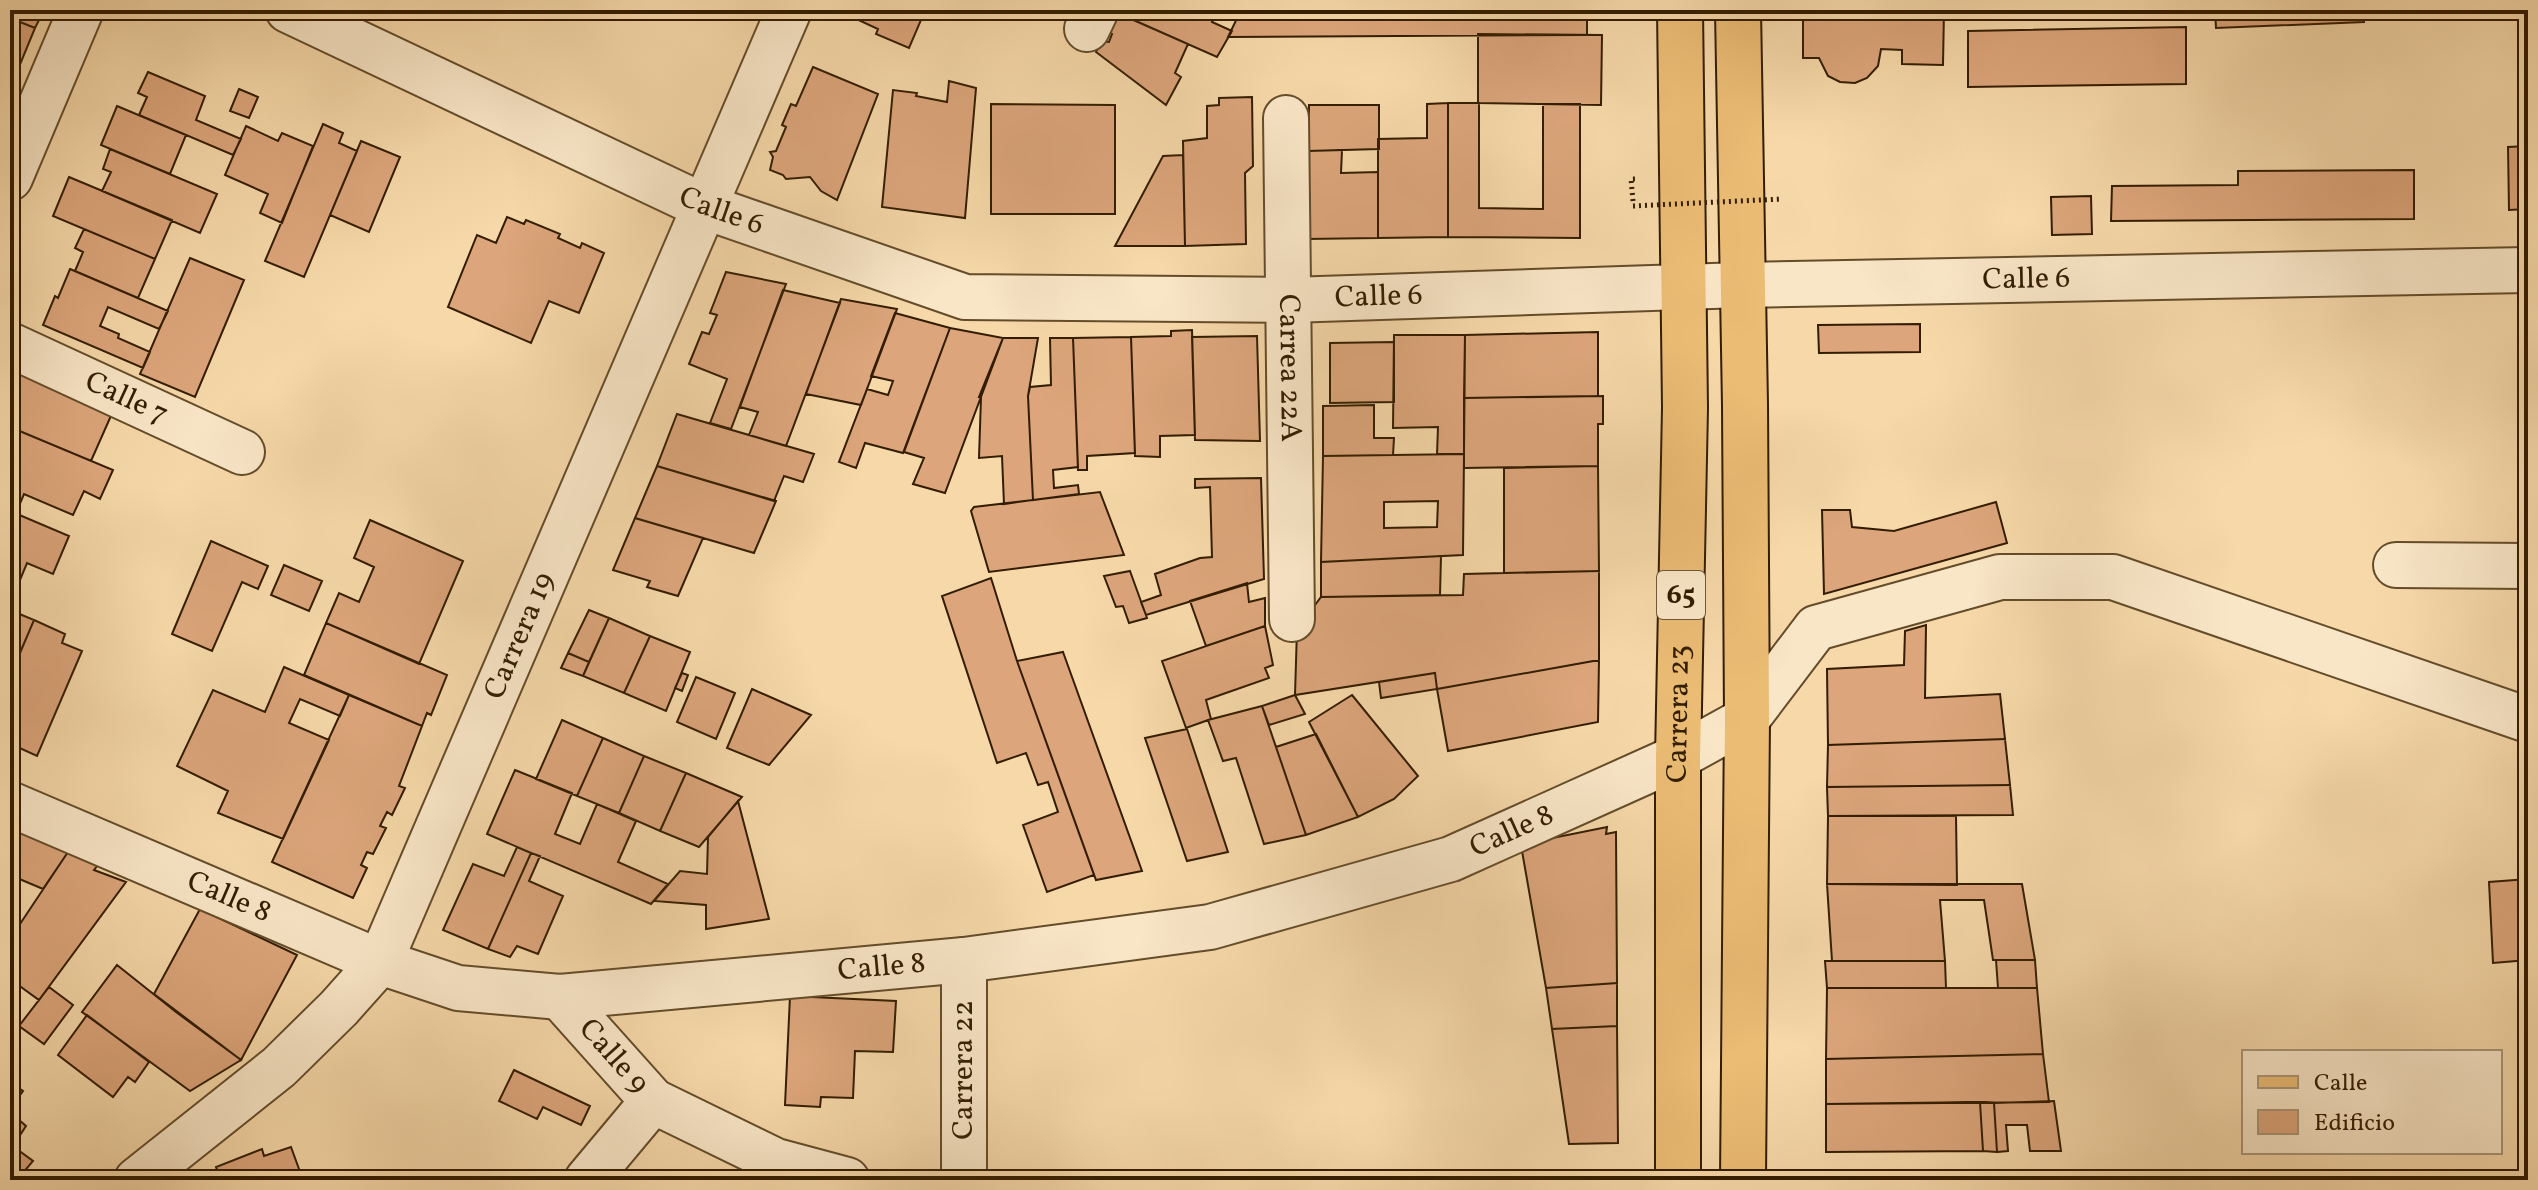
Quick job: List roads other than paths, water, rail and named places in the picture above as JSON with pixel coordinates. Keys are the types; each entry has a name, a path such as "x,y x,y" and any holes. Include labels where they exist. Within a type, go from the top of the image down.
{"main road":[{"name":"Carrera 23","path":"1678,1180 1678,757 1685,408 1680,10"},
{"name":"65","path":"1738,10 1747,719 1743,1180"}],"street":[{"path":"10,178 81,10"},
{"name":"Calle 6","path":"288,10 703,206 965,297 1289,300 1742,285 2528,270"},
{"name":"Carrera 19","path":"137,1180 279,1067 380,962 789,10"},
{"name":"Carrea 22A","path":"1286,118 1292,619"},
{"name":"Calle 7","path":"10,345 242,452"},
{"path":"2396,565 2528,566"},
{"path":"1747,719 1816,628 2000,577 2113,577 2528,720"},
{"name":"Calle 8","path":"10,804 380,962 458,988 560,997 964,960 1210,927 1451,859 1678,757 1747,719"},
{"name":"Carrera 22","path":"964,960 964,1180"},
{"name":"Calle 9","path":"560,997 653,1101 776,1161 847,1180"},
{"path":"587,1180 653,1101"}]}
